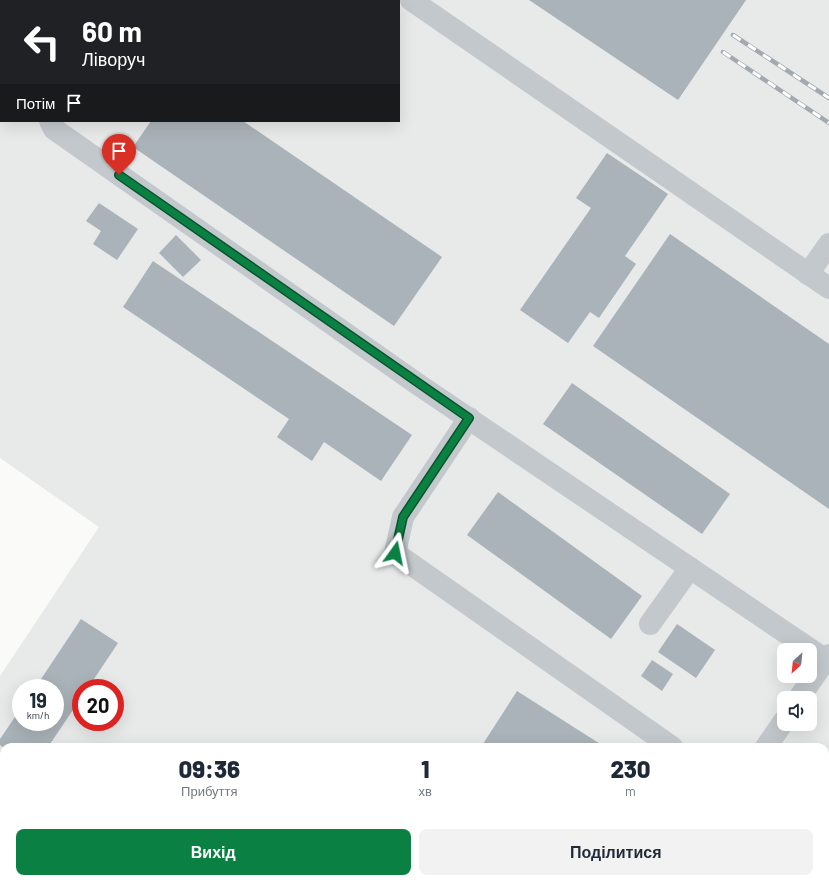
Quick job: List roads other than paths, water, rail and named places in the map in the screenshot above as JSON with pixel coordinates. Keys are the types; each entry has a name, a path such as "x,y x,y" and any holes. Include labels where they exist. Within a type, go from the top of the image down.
{"lane":[{"path":"411,0 829,288"},
{"path":"50,122 54,129 469,418 690,568 828,659 804,691"},
{"path":"808,274 829,244"},
{"path":"469,418 403,517 395,553 666,743"},
{"path":"650,624 690,568"},
{"path":"769,743 777,730"}],"railway":[{"path":"733,35 829,98"},
{"path":"723,52 829,123"}]}
